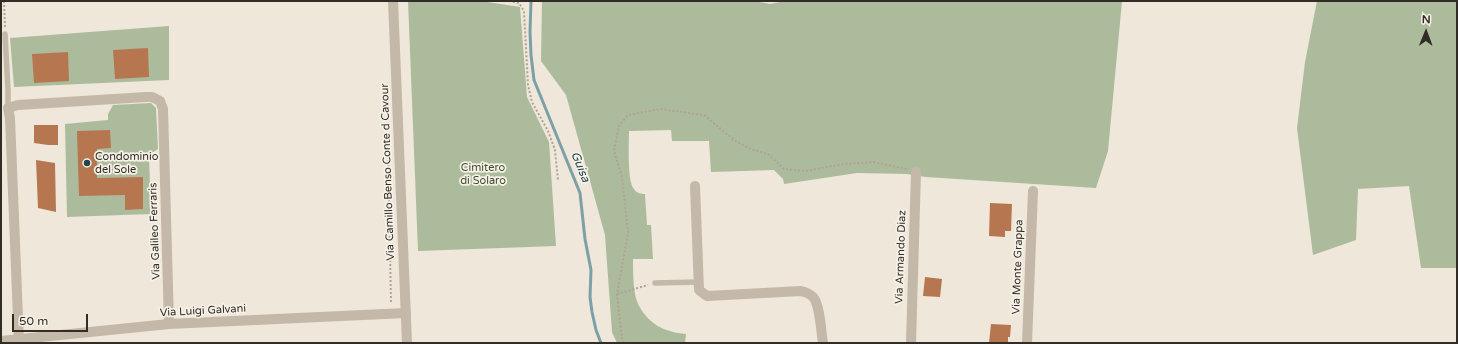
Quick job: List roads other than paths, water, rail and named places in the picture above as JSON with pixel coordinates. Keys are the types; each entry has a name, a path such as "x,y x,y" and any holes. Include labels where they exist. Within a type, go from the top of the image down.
{"street":[{"name":"Via Camillo Benso Conte d Cavour","path":"393,1 407,343"},
{"name":"Via Galileo Ferraris","path":"4,107 18,104 146,97 152,97 160,101 163,109 169,324"},
{"path":"4,107 10,118 19,341"},
{"name":"Via Armando Diaz","path":"911,343 916,172"},
{"path":"695,186 699,290 707,296 801,291 807,293 813,297 817,305 823,343"},
{"name":"Via Monte Grappa","path":"1027,343 1033,191"},
{"name":"Via Luigi Galvani","path":"1,341 19,341 169,324 393,314 406,312"}],"lane":[{"path":"4,107 8,90 5,34"},
{"path":"655,283 699,282"}],"waterway":[{"name":"Guisa","path":"531,1 530,32 534,80 580,193 585,239 591,270 590,297 592,312 601,343"}],"place":[{"name":"Condominio del Sole","path":"87,163"}],"park label":[{"name":"Cimitero di Solaro","path":"483,174"}]}
